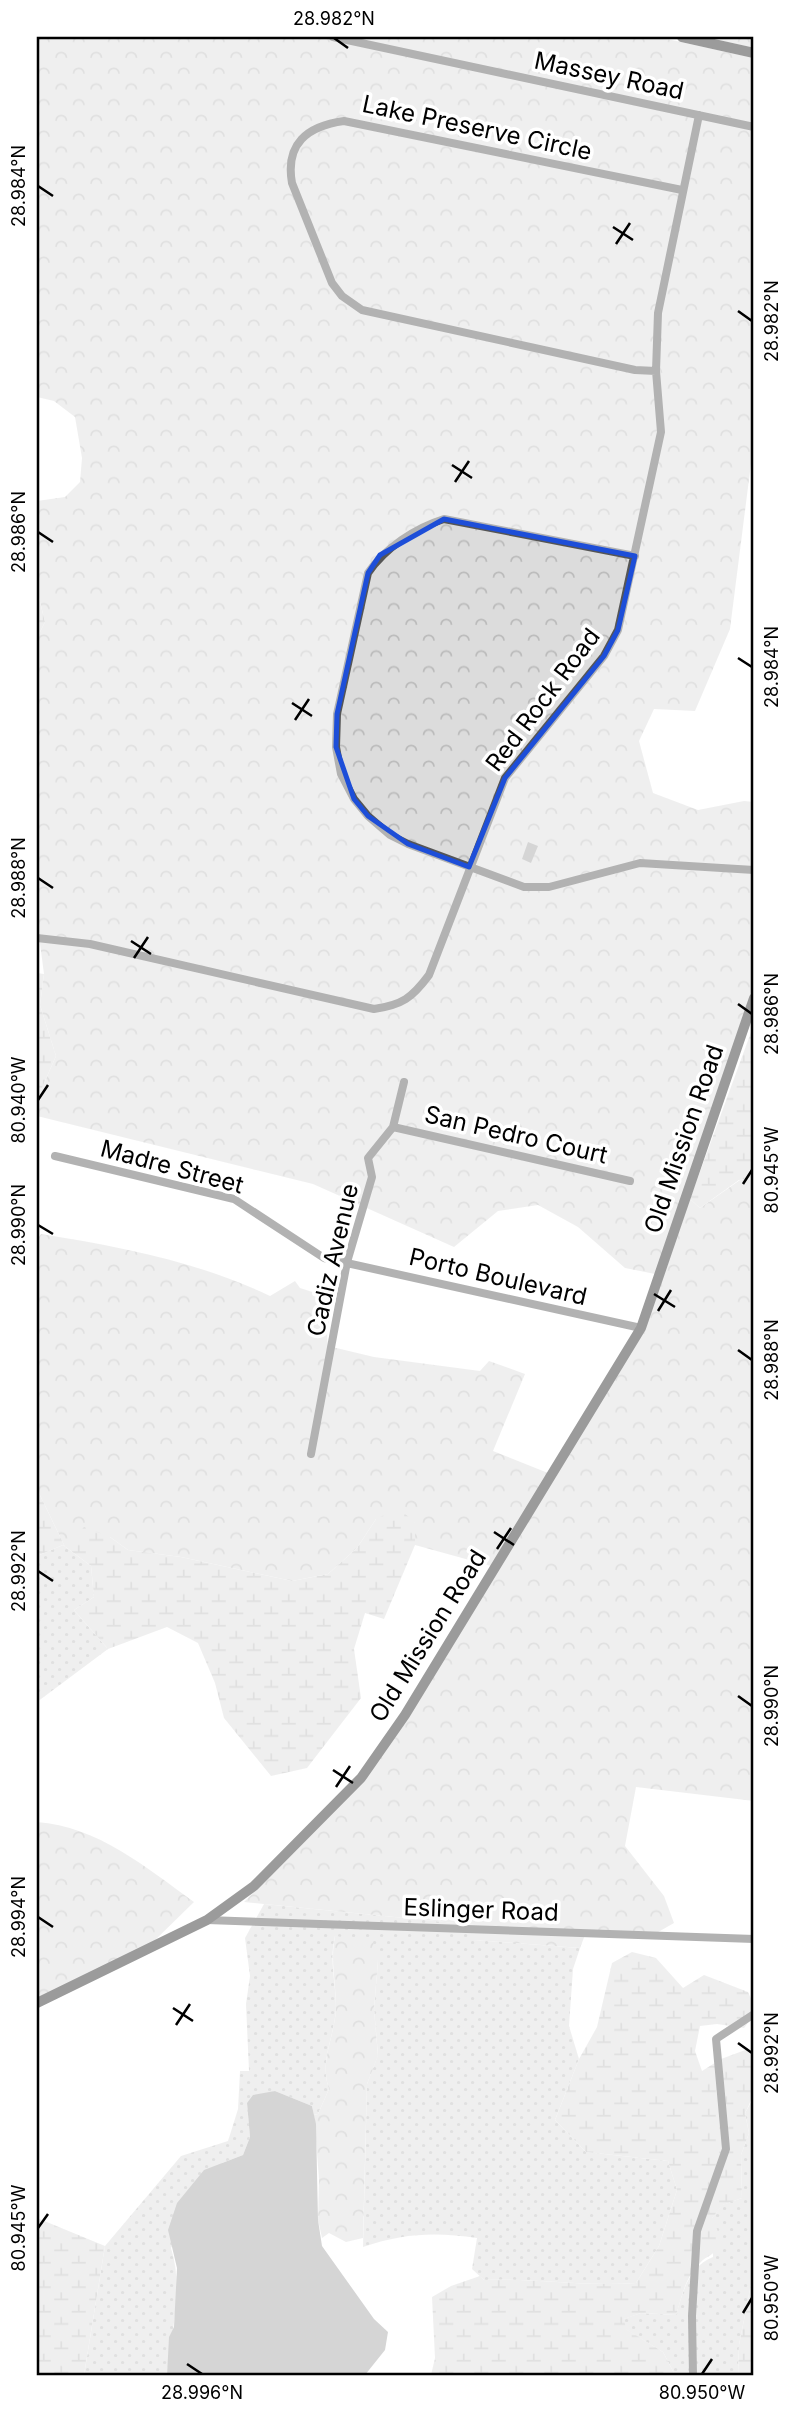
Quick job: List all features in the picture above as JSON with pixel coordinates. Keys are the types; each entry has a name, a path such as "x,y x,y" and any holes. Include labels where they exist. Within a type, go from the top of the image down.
{"street":[{"name":"Massey Road","path":"332,37 754,127"},
{"path":"682,37 754,53"},
{"name":"Red Rock Road","path":"37,938 90,944 374,1009 398,1005 417,990 429,975 505,778 604,656 618,630 661,432 656,371 658,313 699,115"},
{"name":"Lake Preserve Circle","path":"656,371 594,361 362,310 342,296 332,283 292,183 289,168 296,146 310,130 344,121 682,190"},
{"path":"635,556 444,519 430,523 380,555 368,573 337,714 336,747 341,774 368,816 390,835 524,887 549,887 640,863 754,870"},
{"name":"Old Mission Road","path":"37,2003 206,1920 254,1886 361,1778 405,1715 641,1328 754,998"},
{"name":"Cadiz Avenue","path":"311,1454 347,1262 372,1177 368,1158 393,1127 404,1082"},
{"name":"San Pedro Court","path":"393,1127 630,1181"},
{"name":"Madre Street","path":"55,1156 234,1199 259,1213 306,1248 324,1258 347,1262"},
{"name":"Porto Boulevard","path":"347,1262 641,1328"},
{"name":"Eslinger Road","path":"206,1920 754,1939"},
{"path":"693,2375 692,2316 697,2231 726,2149 716,2039 754,2014"}],"highlighted area":[{"path":"444,519 635,556 618,630 604,656 505,778 469,867 408,844 368,816 354,799 336,747 337,714 368,573 380,555"}],"green space":[{"path":"37,37 658,37 754,58 754,440 730,629 695,711 654,709 639,741 653,793 698,810 744,801 754,802 754,984 655,1274 625,1268 578,1227 538,1205 498,1211 454,1247 313,1184 37,1116 41,1090 56,1056 40,1005 44,974 37,921 37,638 45,622 37,590 37,501 65,497 80,482 82,458 75,417 54,401 37,397"},
{"path":"706,37 754,37 754,48"},
{"path":"37,590 45,622 37,638"},
{"path":"37,973 44,974 40,1005 56,1056 41,1090 37,1114"},
{"path":"754,1024 754,1178 739,1180 700,1208 690,1199"},
{"path":"754,1178 754,1801 636,1787 625,1846 664,1896 674,1923 646,1939 585,1935 580,1948 473,1940 474,1925 244,1902 364,1781 645,1330 690,1199 700,1208 740,1180"},
{"path":"41,1234 158,1257 215,1274 270,1296 295,1281 300,1288 331,1298 328,1346 374,1357 480,1371 489,1361 525,1374 493,1451 548,1473 491,1566 415,1545 415,1523 376,1519 357,1548 328,1574 292,1581 181,1557 128,1550 110,1537 65,1547 37,1489 37,1240"},
{"path":"37,1489 65,1546 37,1556"},
{"path":"399,1508 415,1523 415,1545 384,1619 365,1613 354,1649 361,1698 307,1768 271,1776 224,1718 215,1683 198,1643 167,1627 108,1649 74,1610 94,1597 91,1566 65,1547 84,1527 110,1537 128,1550 181,1557 292,1581 328,1574 357,1548 376,1519"},
{"path":"63,1545 91,1566 94,1597 74,1610 108,1649 37,1702 37,1556"},
{"path":"37,1822 59,1825 101,1840 194,1902 150,1945 37,1998"},
{"path":"264,1904 475,1925 474,1940 580,1948 573,1969 569,2026 579,2059 555,2120 586,2152 668,2161 677,2190 659,2246 636,2283 484,2280 472,2269 477,2238 420,2235 363,2247 367,2084 378,2055 374,2009 378,1961 335,1936 333,1963 336,2008 326,2068 329,2089 318,2114 314,2115 312,2106 275,2091 247,2103 250,2137 243,2155 222,2163 171,2248 177,2295 167,2375 84,2375 105,2246 181,2156 228,2141 238,2109 240,2071 249,2071 246,2004 250,1976 245,1938"},
{"path":"335,1936 373,1942 378,1961 374,2009 378,2056 367,2084 363,2238 346,2242 329,2233 322,2238 318,2220 319,2179 314,2115 318,2114 329,2089 326,2068 336,2008 333,1963"},
{"path":"632,1952 656,1958 683,1988 704,1975 748,1992 753,2007 752,2015 744,2028 717,2024 700,2026 695,2051 702,2071 721,2059 748,2049 752,2056 755,2081 752,2098 745,2113 749,2133 741,2155 742,2198 723,2205 712,2218 722,2241 716,2251 702,2261 690,2275 676,2315 641,2313 624,2319 626,2329 663,2352 675,2375 431,2375 435,2358 432,2297 451,2286 480,2276 484,2280 636,2283 659,2246 677,2190 668,2161 586,2152 555,2120 579,2059 597,2027 612,1963"},
{"path":"754,2097 754,2269 739,2345 738,2375 675,2375 663,2352 625,2329 623,2319 641,2313 676,2315 692,2274 713,2257 712,2218 722,2205 742,2198 741,2155 749,2133 745,2113"},
{"path":"37,2218 105,2246 84,2375 37,2375"},
{"path":"754,2269 752,2375 738,2375 739,2345"}],"shaded area":[{"path":"528,842 538,846 531,863 522,859"},
{"path":"275,2091 312,2106 316,2124 318,2220 322,2246 374,2319 388,2332 385,2350 365,2375 167,2375 169,2337 174,2327 177,2268 168,2230 177,2203 204,2170 243,2155 250,2137 247,2103 253,2095"}]}
